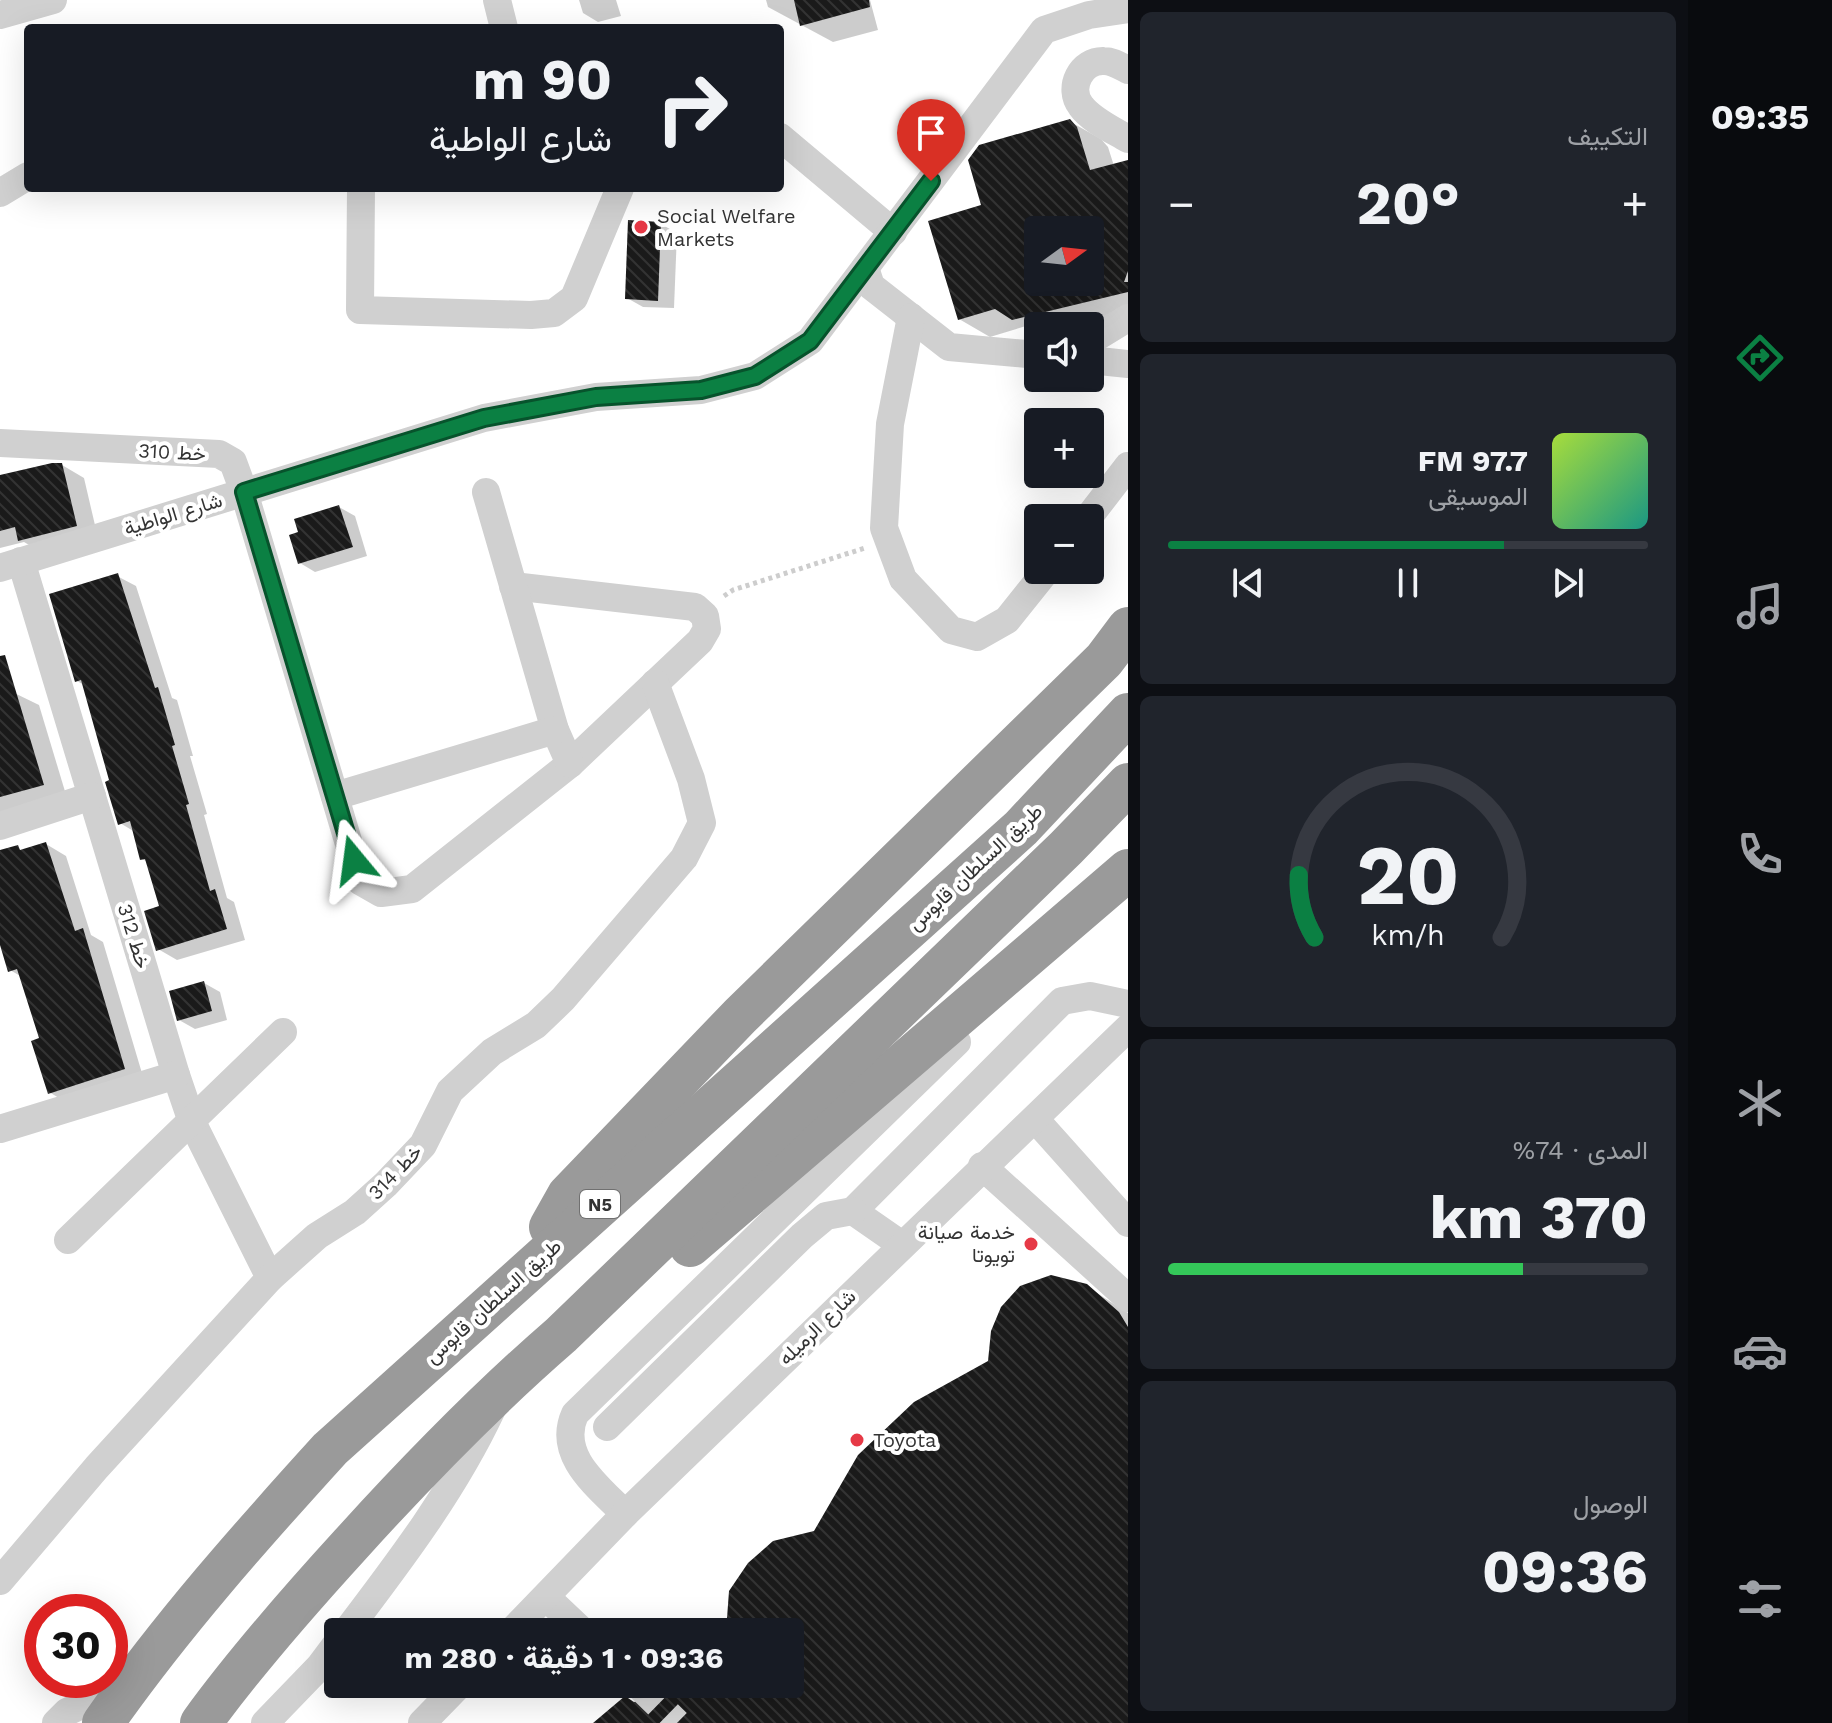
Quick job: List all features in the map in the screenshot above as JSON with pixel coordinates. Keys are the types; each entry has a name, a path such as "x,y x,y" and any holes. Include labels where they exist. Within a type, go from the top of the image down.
{"highway":[{"path":"522,1274 568,1195 740,1016 1104,660 1128,628"},
{"name":"طريق السلطان قابوس","path":"103,1723 132,1681 237,1551 330,1449 1021,828 1128,714"},
{"path":"201,1723 296,1604 403,1487 503,1385 561,1335 1066,848 1128,784"},
{"path":"561,1335 619,1305 1116,882"}],"street":[{"path":"497,0 503,24"},
{"path":"0,15 43,1"},
{"name":"شارع الواطية","path":"10,564 484,418 596,397 701,390 755,376 810,341 863,280 893,232 1044,30 1089,15 1128,9"},
{"path":"1128,70 1113,62 1095,62 1080,72 1075,89 1076,98 1087,112 1128,139"},
{"path":"784,140 893,232"},
{"path":"0,193 24,178"},
{"path":"361,192 360,310 531,315 554,313 574,298 618,192"},
{"path":"863,280 949,347 1024,354"},
{"path":"911,317 890,424 884,528 903,579 951,630 977,637 1007,620 1036,584"},
{"path":"1104,333 1128,318"},
{"path":"1104,361 1128,364"},
{"name":"خط 310","path":"0,443 219,454 233,462 360,881 381,893 412,889 570,764"},
{"path":"1099,504 1128,466"},
{"path":"486,492 513,586 555,730 570,764 700,641 707,622 701,610 695,607 513,586"},
{"name":"خط 312","path":"10,564 92,796 192,1122 270,1278"},
{"name":"خط 314","path":"0,1581 97,1467 270,1278 317,1236 355,1212 386,1184 423,1145 450,1091 492,1052 536,1025 563,999 620,937 684,858 702,823 691,779 655,683"},
{"path":"335,796 555,730"},
{"path":"0,826 92,796"},
{"path":"625,1514 574,1459 569,1426 575,1414 885,1111 1080,926 1116,882"},
{"path":"607,1427 802,1236 826,1216 853,1211 1062,1001 1090,996 1128,1004"},
{"name":"شارع الرميله","path":"525,1618 625,1514 1128,1028"},
{"path":"68,1240 283,1032"},
{"path":"0,1129 176,1075"},
{"path":"1035,1119 1128,1223"},
{"path":"982,1166 1128,1298"},
{"path":"853,1211 902,1245"},
{"path":"357,1618 411,1547 477,1441 503,1385"},
{"path":"546,1597 568,1618"},
{"path":"265,1723 324,1661"},
{"path":"56,1723 67,1712 132,1681"},
{"path":"422,1723 446,1698"}],"path":[{"path":"701,610 733,590 889,540"}],"building":[{"path":"794,0 869,0 870,7 800,26"},
{"path":"1070,119 1077,127 1090,170 1128,160 1128,271 1124,282 1128,282 1128,292 1045,312 1024,312 1024,317 1012,320 995,309 958,320 928,221 981,205 968,160 979,145"},
{"path":"628,220 661,222 658,301 625,299"},
{"path":"62,463 77,526 18,541 15,527 0,531 0,475"},
{"path":"339,505 353,547 298,564 289,535 298,532 294,519"},
{"path":"118,573 175,745 172,746 189,804 186,805 210,891 215,889 227,929 156,951 144,911 159,906 145,859 140,860 130,821 118,825 105,782 109,780 81,680 75,682 49,594"},
{"path":"5,655 44,785 0,797 0,656"},
{"path":"46,842 75,931 83,928 125,1069 48,1094 31,1041 39,1038 17,969 8,972 0,945 0,850 18,845 20,850"},
{"path":"204,981 212,1011 177,1021 169,991"},
{"path":"1051,1275 1087,1284 1119,1312 1128,1327 1128,1723 593,1723 623,1698 634,1702 649,1698 804,1698 804,1618 727,1618 729,1591 748,1563 773,1541 814,1531 858,1455 914,1402 988,1361 991,1331 1001,1307 1020,1286"}],"tunnel":[{"path":"651,1698 677,1723"}],"place":[{"name":"Social Welfare Markets","path":"641,227"},
{"name":"خدمة صيانة تويوتا","path":"1031,1244"},
{"name":"Toyota","path":"857,1440"}],"route":[{"path":"354,860 244,492 484,418 596,397 701,390 755,376 810,341 931,181"}]}
